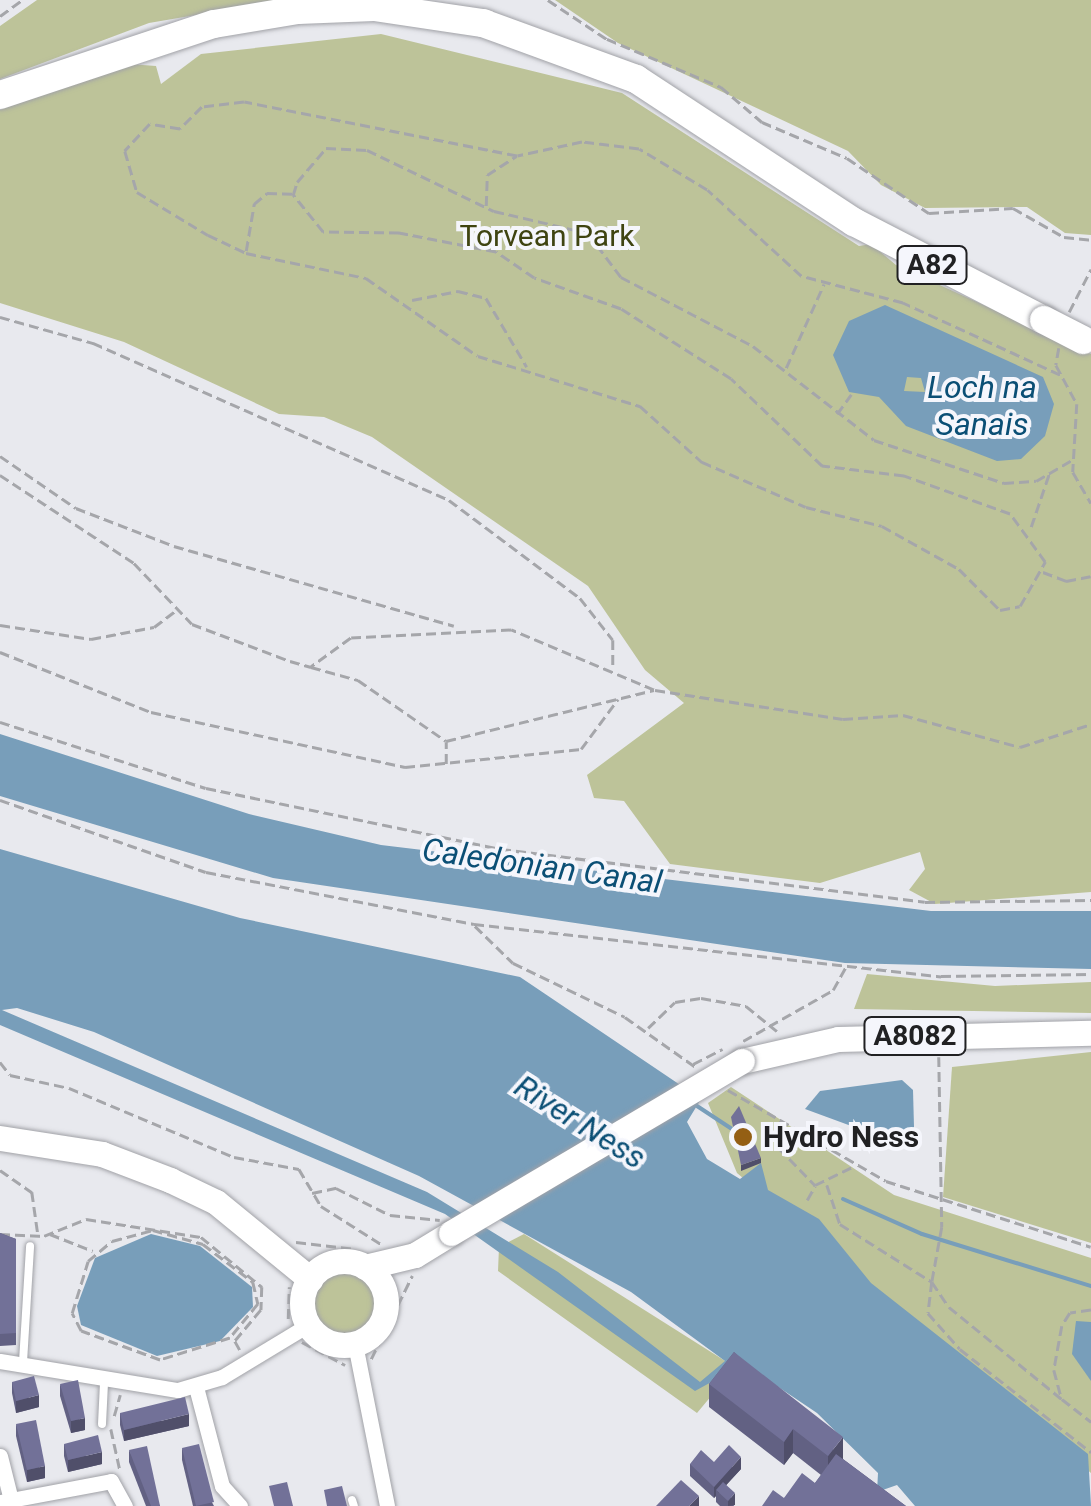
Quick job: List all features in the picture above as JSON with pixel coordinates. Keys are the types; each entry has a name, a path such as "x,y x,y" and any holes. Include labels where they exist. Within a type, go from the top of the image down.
{"highway":[{"name":"A82","path":"0,95 214,24 298,10 374,6 483,23 636,78 854,222 1087,342"}],"main road":[{"name":"A8082","path":"310,1279 330,1264 415,1255 735,1051 838,1039 1091,1032"},
{"path":"0,1138 102,1154 216,1202 310,1279 302,1330 356,1351"},
{"name":"A8082","path":"356,1351 383,1321 395,1288 415,1255"},
{"path":"373,1259 395,1288"}],"street":[{"path":"0,1361 23,1362 122,1387 196,1387 247,1364 302,1330"},
{"path":"356,1351 387,1506"},
{"path":"196,1387 222,1486 240,1506"},
{"path":"0,1456 6,1501 118,1486 125,1506"}],"lane":[{"path":"23,1362 30,1246"},
{"path":"102,1424 104,1383"}],"path":[{"path":"0,16 22,0"},
{"path":"548,0 607,39 721,88 762,122 846,158 929,213 1013,208 1064,237 1091,240"},
{"path":"246,253 254,204 267,193 293,195 333,236 399,233 496,252 534,278 621,309 716,370 822,466 930,482 1030,530 1045,553 1042,571 1020,606 1000,610 959,568 882,526 806,507 702,462 656,415 528,368 478,356 410,301 319,263 246,253 137,192 124,158 144,128 180,129 211,105 265,104 517,156"},
{"path":"486,208 487,175 517,156 582,142 652,154 707,190 801,276 903,303 1060,375 1077,404 1072,460 1091,504"},
{"path":"293,195 316,155 349,145 486,208 588,233 621,276 786,369 835,416 874,440 1004,483 1049,473 1072,460"},
{"path":"1060,375 1068,315 1091,269"},
{"path":"786,369 825,283"},
{"path":"410,301 458,291 486,298 528,368"},
{"path":"0,317 93,343 449,500 580,598 613,640 613,668"},
{"path":"835,416 851,395"},
{"path":"0,456 76,508 174,546 461,628 546,638 654,690"},
{"path":"1030,530 1049,473"},
{"path":"0,475 134,563 192,624 358,680 446,741 654,690 843,719 903,715 952,736 1020,747 1091,724"},
{"path":"1042,571 1066,581 1091,576"},
{"path":"0,625 90,639 154,626 177,610"},
{"path":"311,667 351,638 461,628"},
{"path":"0,652 152,712 378,764 446,766 581,749 620,696"},
{"path":"0,722 206,788 501,849 925,902 1091,900"},
{"path":"446,741 446,766"},
{"path":"0,800 206,872 474,924 996,980 1091,974"},
{"path":"474,924 513,963 647,1030 708,1076"},
{"path":"692,1064 735,1051 840,984 845,965"},
{"path":"647,1030 687,998 733,1001 776,1025 779,1037"},
{"path":"939,1047 935,1199 942,1228 932,1282 923,1299 928,1313 960,1349 1091,1452"},
{"path":"0,1062 10,1075 69,1088 306,1176 311,1194 378,1237 373,1259"},
{"path":"722,1087 854,1166 935,1199 1091,1247"},
{"path":"780,1124 778,1148 815,1185 827,1185 854,1166"},
{"path":"807,1200 815,1185"},
{"path":"827,1185 840,1224 932,1282 959,1317 1091,1422"},
{"path":"311,1194 336,1188 390,1214 424,1213 454,1232"},
{"path":"0,1234 49,1233 79,1220 155,1224 213,1244 262,1286 261,1310 235,1341 247,1364"},
{"path":"49,1233 94,1252 152,1230 188,1236 246,1274 258,1304 230,1338 201,1353 160,1360 126,1352 75,1323 94,1252"},
{"path":"284,1275 302,1330 342,1366 356,1351 376,1360 395,1288"},
{"path":"1062,1400 1054,1370 1062,1326 1070,1313 1091,1310"},
{"path":"118,1486 111,1427 122,1387"}],"green space":[{"path":"37,0 284,0 149,23 0,79 0,26"},
{"path":"555,0 1091,0 1091,235 1065,233 1027,207 925,208 881,185 848,151 618,43"},
{"name":"Torvean Park","path":"381,34 622,93 859,246 871,244 896,265 1091,354 1091,892 935,904 909,890 925,869 920,852 820,883 670,864 624,801 594,798 587,775 684,703 645,670 588,586 372,437 324,417 279,414 124,342 0,303 0,110 129,64 156,66 161,84 201,54"},
{"path":"867,974 995,986 1091,982 1091,1013 854,1009"},
{"path":"1091,1052 1091,1243 943,1197 952,1067"},
{"path":"731,1087 894,1195 1091,1258 1091,1473 737,1173 708,1103"},
{"path":"524,1234 730,1364 738,1364 697,1413 498,1271 499,1247"},
{"path":"345,1270 369,1280 379,1304 369,1328 345,1338 321,1328 311,1304 321,1280"}],"water":[{"name":"Loch na Sanais","path":"885,305 1043,377 1054,404 1045,436 1021,459 997,461 906,426 879,397 849,392 833,355 849,321","holes":["907,377 921,378 925,392 904,391"]},
{"name":"Caledonian Canal","path":"0,734 249,814 381,845 931,911 1091,911 1091,969 845,963 273,878 0,796"},
{"name":"River Ness","path":"0,849 240,918 520,977 701,1099 687,1122 707,1159 740,1179 761,1163 768,1190 819,1219 871,1283 1088,1454 1091,1506 915,1506 897,1485 877,1492 878,1473 817,1413 744,1364 695,1391 445,1214 0,1025","holes":["17,1008 94,1032 419,1176 631,1292 725,1361 700,1382 558,1272 427,1192 2,1010"]},
{"path":"902,1080 913,1090 914,1127 903,1145 805,1109 820,1091"},
{"path":"151,1234 200,1246 252,1287 253,1307 220,1341 157,1356 81,1325 77,1306 95,1258"},
{"path":"1076,1321 1091,1322 1091,1381 1072,1354"}],"building":[{"name":"Hydro Ness","path":"739,1106 761,1158 741,1165 731,1117"},
{"path":"0,1233 16,1239 16,1333 0,1334"},
{"path":"734,1352 843,1437 828,1456 793,1429 784,1442 709,1384"},
{"path":"34,1376 39,1395 16,1401 12,1382"},
{"path":"78,1380 85,1418 71,1421 60,1384"},
{"path":"185,1397 189,1414 124,1430 120,1413"},
{"path":"36,1420 45,1466 27,1470 16,1424"},
{"path":"98,1435 102,1452 68,1460 64,1444"},
{"path":"199,1444 214,1502 196,1506 182,1448"},
{"path":"729,1445 741,1457 714,1487 690,1464 701,1450 714,1462"},
{"path":"147,1446 160,1506 151,1506 129,1450"},
{"path":"836,1454 906,1506 762,1506 773,1490 784,1498 802,1473 815,1483"},
{"path":"681,1480 699,1496 689,1506 656,1506"},
{"path":"287,1482 293,1506 274,1506 269,1486"},
{"path":"723,1482 735,1493 728,1501 716,1490"},
{"path":"342,1486 347,1506 327,1506 324,1490"}],"waterway":[{"path":"697,1106 735,1131"},
{"path":"843,1199 922,1234 1091,1286"}],"place":[{"name":"Hydro Ness","path":"743,1137"}]}
